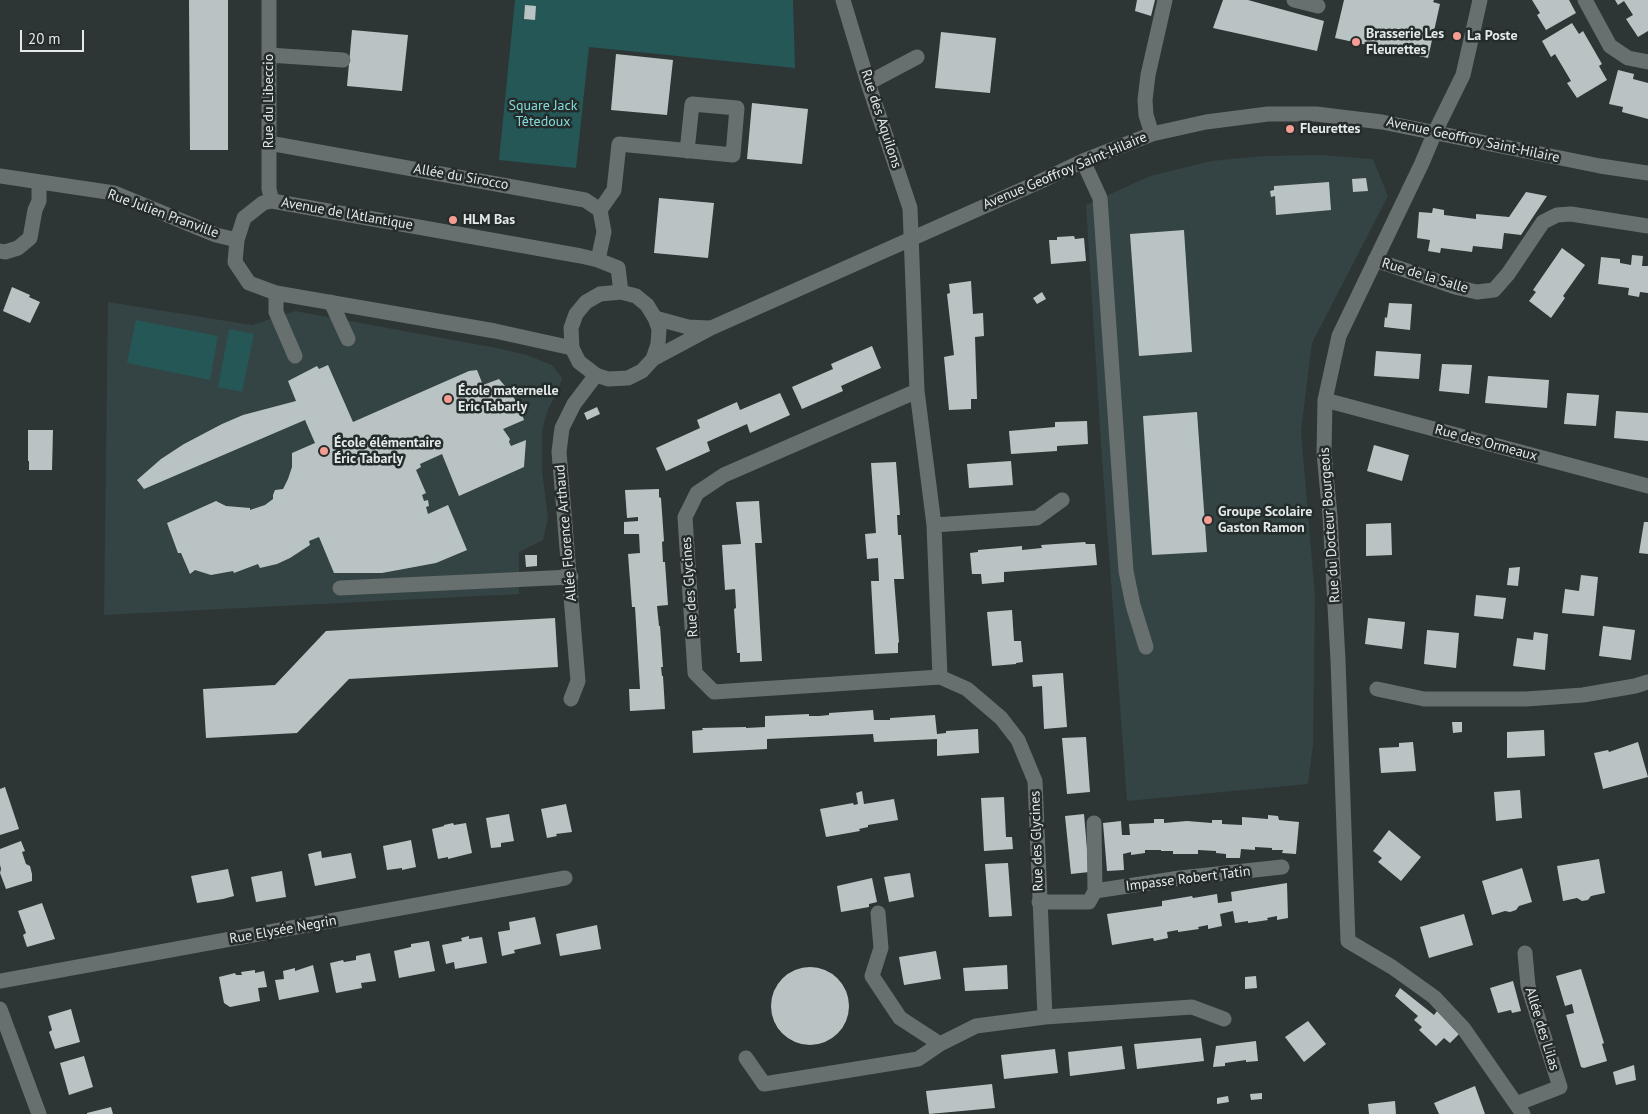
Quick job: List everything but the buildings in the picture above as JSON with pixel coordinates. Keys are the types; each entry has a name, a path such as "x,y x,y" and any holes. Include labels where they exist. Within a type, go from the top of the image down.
{"street":[{"name":"Rue du Libeccio","path":"269,0 269,188 272,201"},
{"name":"Rue des Aquilons","path":"843,0 868,83 910,208 912,238"},
{"path":"1152,134 1144,100 1165,0"},
{"path":"1294,0 1318,6"},
{"name":"Rue du Docteur Bourgeois","path":"1480,0 1463,75 1339,336 1325,400 1324,453 1330,516 1338,660 1348,941 1392,967 1434,997 1464,1029 1520,1109"},
{"path":"1585,0 1610,46 1628,58 1648,62"},
{"path":"269,55 343,60"},
{"path":"868,83 917,57"},
{"name":"Avenue Geoffroy Saint-Hilaire","path":"596,375 608,379 628,378 642,370 653,359 711,328 1082,161 1152,134 1234,117 1268,114 1316,114 1382,122 1600,166 1648,173"},
{"name":"Allée du Sirocco","path":"269,143 586,200 600,210"},
{"path":"598,260 604,232 600,210 614,190 619,144 687,150"},
{"path":"1082,161 1100,198 1126,571 1133,605 1146,647"},
{"name":"Rue Julien Pranville","path":"0,176 114,193 216,234 237,240"},
{"path":"0,250 5,252 18,248 30,238 35,210 39,201 39,182"},
{"name":"Avenue de l'Atlantique","path":"572,348 494,331 276,293 249,284 235,262 237,240 244,218 263,203 272,201 598,260 618,268 621,292"},
{"name":"Rue de la Salle","path":"1375,260 1455,288 1477,292 1494,290 1508,274 1543,222 1558,215 1571,214 1648,226"},
{"path":"912,238 917,391 934,525 940,677"},
{"path":"596,375 579,362 572,348 571,328 576,314 586,302 600,294 621,292 636,296 647,305 656,318 659,329 658,344 653,359"},
{"path":"276,293 276,312 295,356"},
{"path":"331,302 348,339"},
{"name":"Avenue Geoffroy Saint-Hilaire","path":"656,318 688,327 711,328"},
{"name":"Allée Florence Arthaud","path":"571,699 578,681 560,452 562,428 574,404 596,375"},
{"name":"Rue des Glycines","path":"917,391 724,475 698,494 685,517 696,673 714,692 940,677 967,690 1001,718 1018,740 1035,780 1045,1017"},
{"name":"Rue des Ormeaux","path":"1325,400 1648,486"},
{"path":"934,525 1038,518 1062,500"},
{"path":"340,588 570,576"},
{"path":"1377,690 1424,699 1526,699 1583,695 1648,682"},
{"path":"1094,823 1095,891"},
{"name":"Impasse Robert Tatin","path":"1039,902 1089,902 1095,891 1180,878 1282,867"},
{"name":"Rue Elysée Negrin","path":"0,981 565,878"},
{"path":"878,913 881,948 872,976 900,1018 940,1044"},
{"name":"Allée des Lilas","path":"1520,1109 1560,1088 1528,986 1525,953"},
{"path":"746,1058 764,1084 918,1059 940,1044 976,1026 1045,1017 1192,1007 1224,1019"},
{"path":"0,1009 40,1114"}],"shaded area":[{"name":"Groupe Scolaire Gaston Ramon","path":"1321,155 1373,159 1388,196 1312,343 1301,431 1315,596 1313,745 1308,784 1127,801 1086,205 1150,176 1211,161 1263,156"},
{"name":"École élémentaire Éric Tabarly","path":"108,302 252,325 295,311 497,348 527,355 552,365 562,378 558,391 548,409 542,431 542,471 548,518 543,540 519,552 519,594 104,615"}],"green space":[{"name":"Square Jack Têtedoux","path":"515,0 793,0 795,68 589,47 576,168 499,160"},
{"path":"136,320 218,336 210,380 127,363"},
{"path":"229,329 254,334 242,392 218,387"}],"place":[{"name":"La Poste","path":"1457,36"},
{"name":"Brasserie Les Fleurettes","path":"1356,42"},
{"name":"Fleurettes","path":"1290,129"},
{"name":"HLM Bas","path":"453,220"},
{"name":"École maternelle Eric Tabarly","path":"448,399"},
{"name":"École élémentaire Éric Tabarly","path":"324,451"},
{"name":"Groupe Scolaire Gaston Ramon","path":"1208,520"}]}
